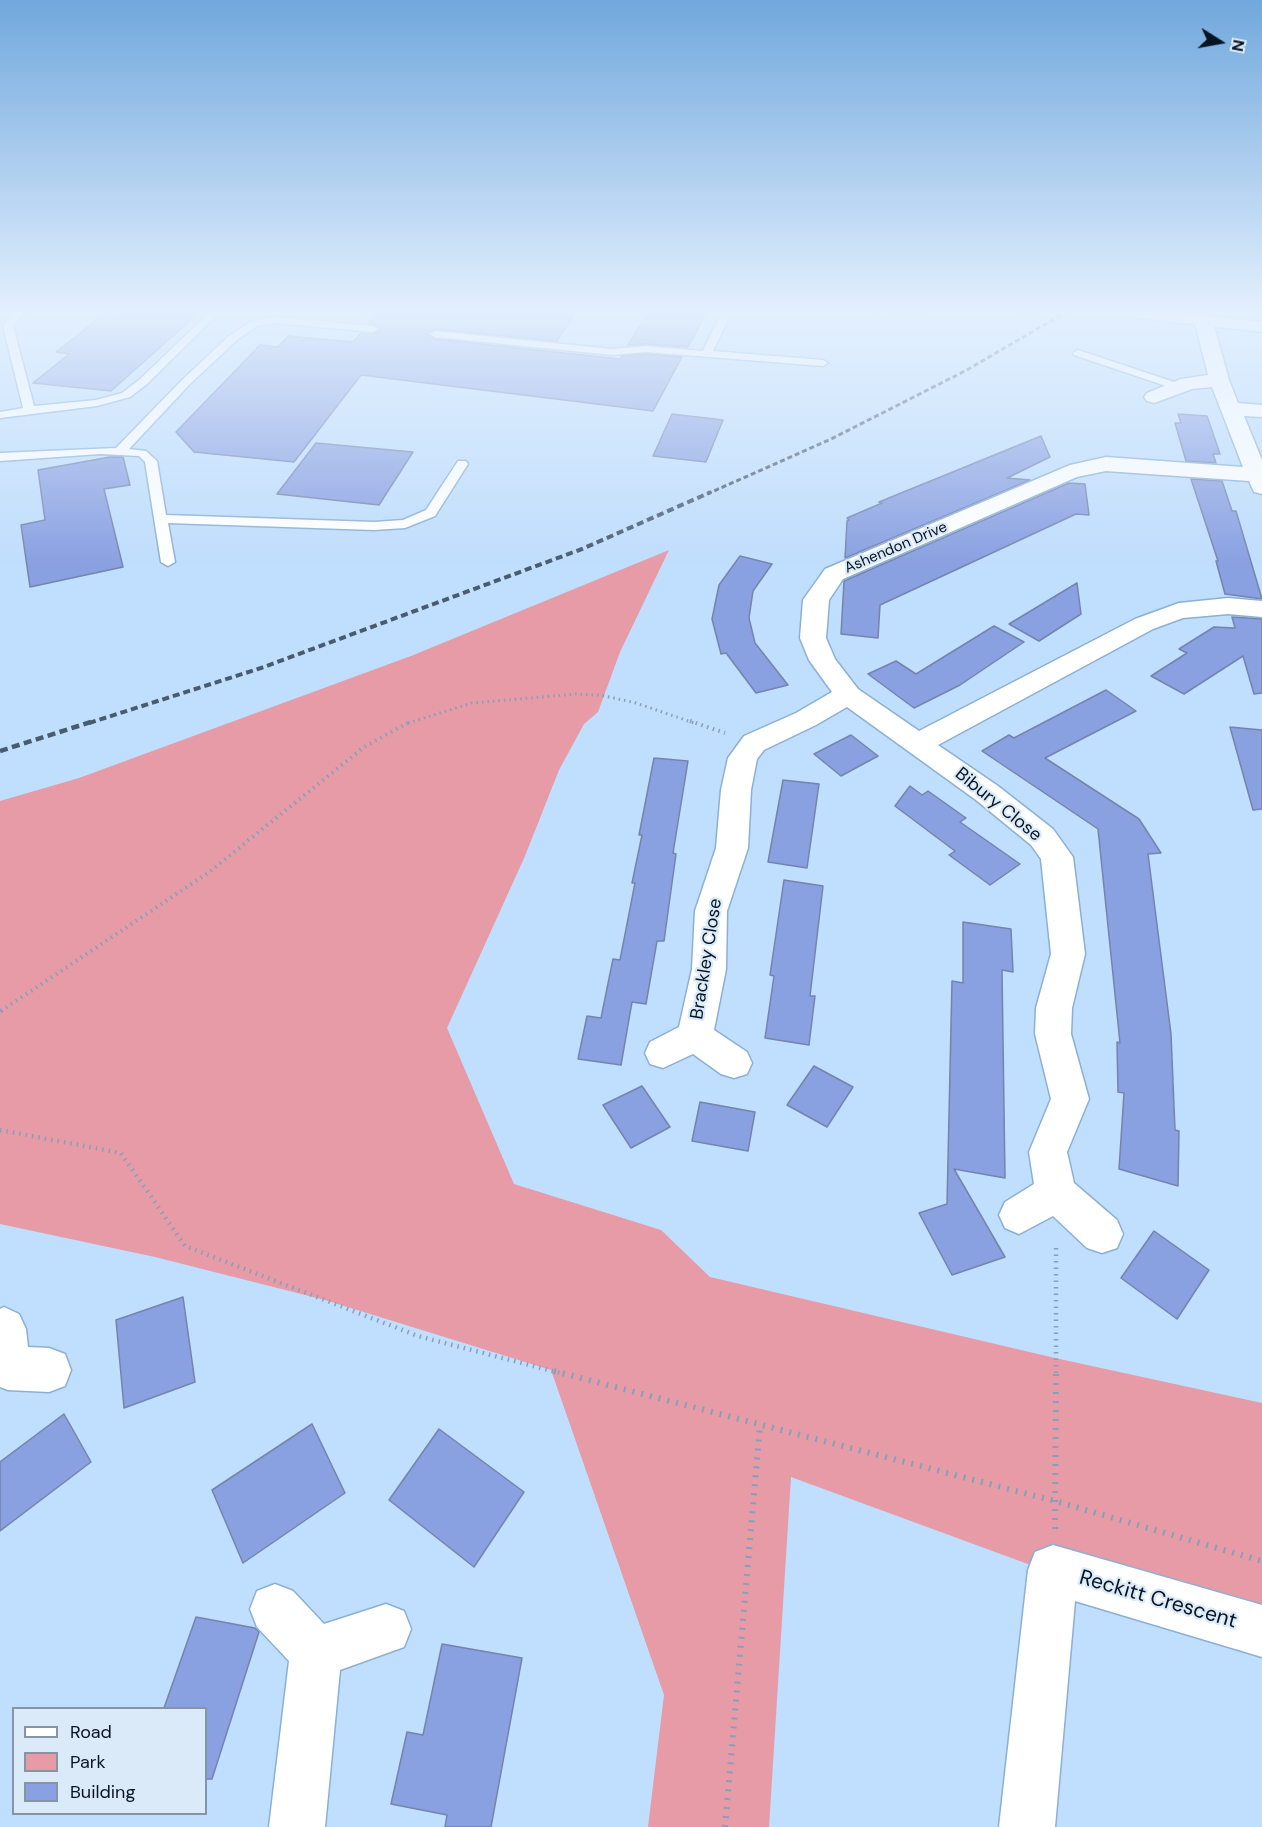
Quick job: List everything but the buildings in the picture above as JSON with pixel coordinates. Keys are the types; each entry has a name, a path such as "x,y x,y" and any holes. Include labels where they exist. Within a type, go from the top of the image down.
{"main road":[{"path":"1225,396 1259,481"},
{"path":"1230,409 1262,411"},
{"name":"Ashendon Drive","path":"919,743 848,695 822,660 813,638 816,600 834,574 1070,472 1106,464 1259,481"},
{"path":"919,743 1144,624 1179,611 1228,606 1262,609"},
{"path":"754,742 806,719 848,695"},
{"name":"Brackley Close","path":"695,1036 709,969 711,911 732,848 736,790 743,758 754,742"},
{"name":"Bibury Close","path":"919,743 1042,837 1057,857 1068,954 1054,1008 1053,1034 1070,1100 1048,1152 1056,1193"},
{"name":"Brackley Close","path":"663,1053 695,1036"},
{"name":"Brackley Close","path":"695,1036 734,1063"},
{"path":"1019,1215 1056,1193 1102,1234"},
{"path":"1027,1827 1053,1570"},
{"name":"Reckitt Crescent","path":"1053,1570 1262,1631"},
{"path":"274,1609 316,1652"},
{"path":"316,1652 386,1629"},
{"path":"297,1827 316,1652"}],"lane":[{"path":"26,396 29,410"},
{"path":"0,415 97,404 122,396"},
{"path":"120,451 172,396"},
{"path":"0,457 120,451 142,453 151,461 168,562"},
{"path":"160,519 374,526 405,524 431,513 462,464"}],"path":[{"path":"0,1011 208,873 364,747 413,720 472,703 509,698 600,695 636,703 754,742"},
{"path":"0,1130 121,1153 185,1246 418,1336 1056,1501 1262,1561"},
{"path":"1053,1570 1056,1501 1056,1193"},
{"path":"725,1827 760,1425"}],"green space":[{"path":"669,550 620,652 598,712 584,724 559,770 525,856 447,1028 514,1184 661,1230 710,1277 1055,1358 1262,1403 1262,1650 791,1477 769,1827 648,1827 664,1695 551,1370 325,1300 155,1257 0,1224 0,801 79,778 411,656"}],"railway":[{"path":"707,494 831,439 915,396"},
{"path":"89,723 261,668 582,549 711,492"},
{"path":"0,751 94,721"}]}
